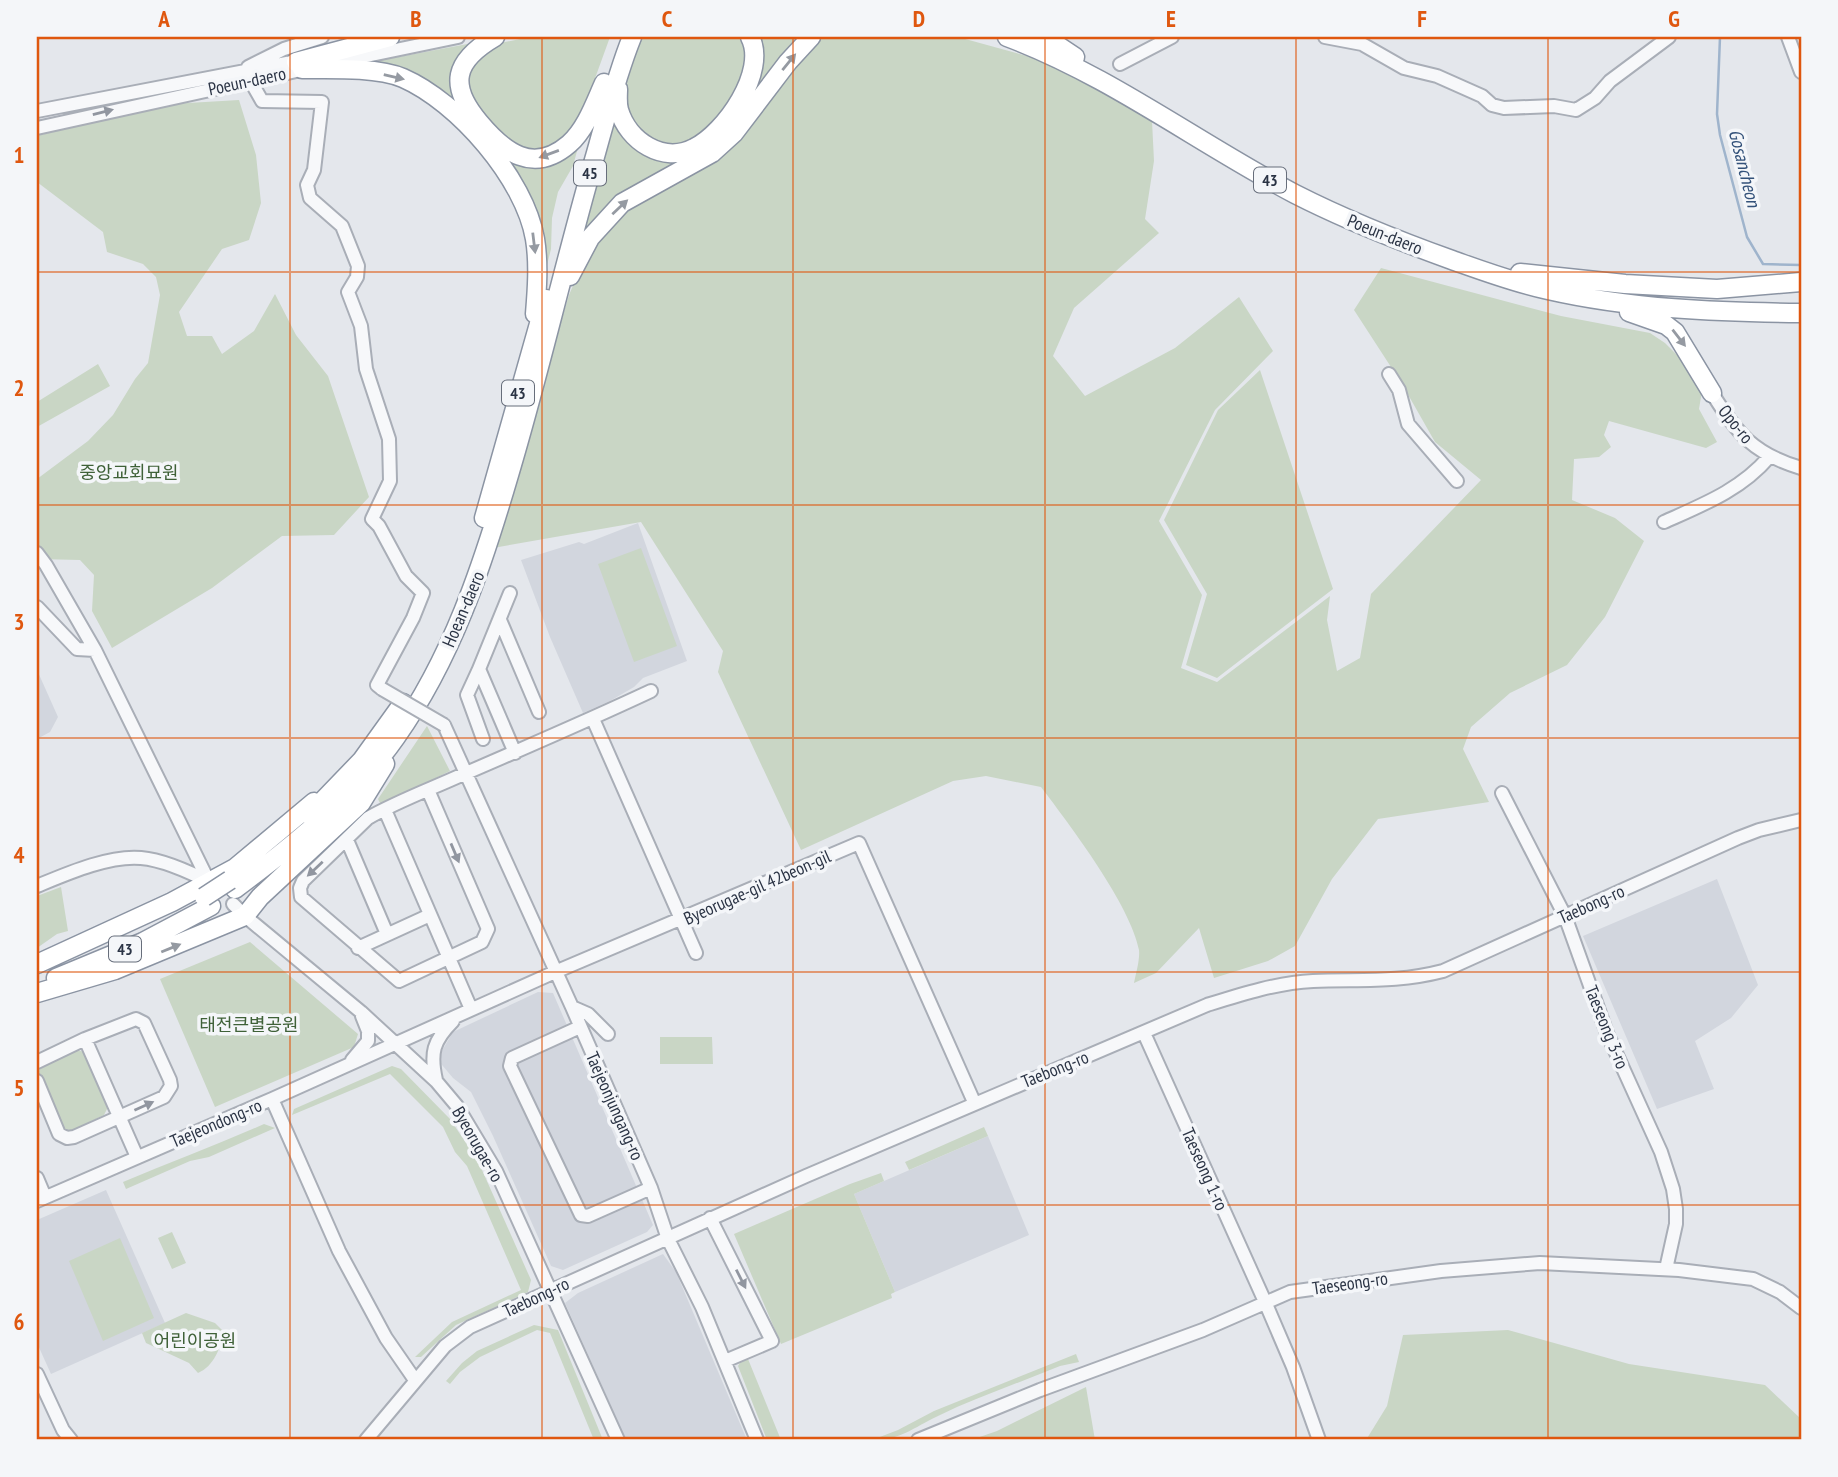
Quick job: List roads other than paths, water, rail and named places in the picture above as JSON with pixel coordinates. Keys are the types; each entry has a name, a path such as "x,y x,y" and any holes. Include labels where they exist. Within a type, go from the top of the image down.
{"highway":[{"path":"294,60 390,37"},
{"path":"495,37 467,57 459,78 460,94 468,109 498,145 516,156 535,159 555,153 570,143 585,124 604,83"},
{"path":"619,73 618,107 624,123 636,138 647,147 657,150 674,153 692,150 705,142 722,124 746,89 754,67 750,37"},
{"path":"556,304 590,238 622,203 712,153 734,133 788,62 811,37"},
{"name":"Poeun-daero","path":"1006,37 1084,72 1232,159 1345,218 1501,278 1548,291 1661,308 1801,313"},
{"name":"Poeun-daero","path":"1034,37 1320,196 1413,236 1520,273 1555,282 1623,293 1723,303 1801,303"},
{"path":"1045,37 1084,63"},
{"name":"Hoean-daero","path":"394,730 426,668 474,558 604,83 624,43"},
{"name":"Hoean-daero","path":"37,986 143,942 223,895 394,730 438,668 481,567 522,430 619,73 624,43"},
{"path":"294,60 401,77 446,104 494,156 514,181 535,239 537,297 533,343"},
{"path":"1520,273 1625,284 1717,289 1801,282"},
{"path":"1548,291 1581,303 1622,310 1666,325 1683,342 1713,393"},
{"path":"37,964 172,902 223,895 260,897 360,803 387,761 394,730"},
{"path":"37,993 115,970 223,895"},
{"name":"Hoean-daero","path":"37,973 116,943 223,895"}],"street":[{"path":"294,60 322,37"},
{"name":"Poeun-daero","path":"37,111 419,37"},
{"name":"Poeun-daero","path":"37,128 250,80 294,60 458,37"},
{"path":"1120,64 1172,37"},
{"path":"1325,37 1362,44 1404,68 1437,76 1482,96 1492,105 1504,108 1554,106 1576,110 1595,98 1610,81 1669,37"},
{"path":"1788,37 1801,72"},
{"name":"Taejeonjungang-ro","path":"250,80 262,101 322,103 314,170 307,185 310,198 342,226 358,266 357,277 348,292 361,326 366,369 389,439 390,481 372,519 379,526 406,576 423,593 414,618 377,685 444,725 572,1007 651,1188 668,1239 702,1307 757,1440"},
{"path":"1389,374 1399,390 1408,424 1457,481"},
{"name":"Opo-ro","path":"1713,393 1741,435 1752,446 1769,457 1801,468"},
{"path":"1664,522 1721,496 1749,477 1769,457"},
{"path":"37,553 95,650 223,895"},
{"path":"483,739 467,695 510,593"},
{"path":"37,607 76,649 95,650"},
{"path":"500,620 539,712"},
{"path":"479,670 515,752"},
{"path":"428,790 488,929 482,942 399,981 301,897 300,888 303,881 368,818 428,790 593,719 651,691"},
{"path":"593,719 696,953"},
{"name":"Taeseong 3-ro","path":"1502,793 1565,916 1607,1033 1661,1152 1673,1189 1676,1224 1666,1269"},
{"path":"385,810 449,957 465,1012 437,1040 433,1056 436,1081"},
{"name":"Taebong-ro","path":"366,1440 445,1346 470,1327 974,1102 1207,1005 1268,987 1312,981 1401,980 1443,971 1738,838 1801,820"},
{"path":"347,840 387,934"},
{"name":"Byeorugae-gil 42beon-gil","path":"395,1044 555,972 859,843 974,1102"},
{"path":"37,886 72,872 126,858 157,861 223,895"},
{"name":"Byeorugae-ro","path":"223,895 361,1012 436,1081 457,1106 486,1151 618,1440"},
{"path":"358,948 430,915"},
{"path":"572,1007 588,1014 608,1034"},
{"path":"345,1067 362,1051 368,1041 368,1031 361,1012"},
{"path":"37,1062 131,1019 141,1020 171,1086 164,1097 74,1138 59,1134 37,1082"},
{"path":"580,1027 512,1058 510,1066 581,1215 588,1216 651,1188"},
{"name":"Taeseong 1-ro","path":"1144,1033 1266,1304 1293,1367 1319,1440"},
{"path":"85,1039 137,1157"},
{"name":"Taejeondong-ro","path":"41,1199 395,1044"},
{"path":"272,1099 340,1251 386,1338 415,1380"},
{"path":"37,1178 41,1199"},
{"path":"710,1218 772,1341 725,1362"},
{"name":"Taeseong-ro","path":"918,1440 1040,1390 1266,1304 1290,1292 1441,1271 1540,1263 1666,1269 1754,1279 1780,1292 1801,1308"},
{"path":"37,1374 63,1430 71,1440"}],"waterway":[{"name":"Gosancheon","path":"1720,37 1717,114 1747,237 1763,264 1801,265"}],"park label":[{"name":"중앙교회묘원","path":"129,472"},
{"name":"태전큰별공원","path":"249,1024"},
{"name":"어린이공원","path":"195,1340"}]}
